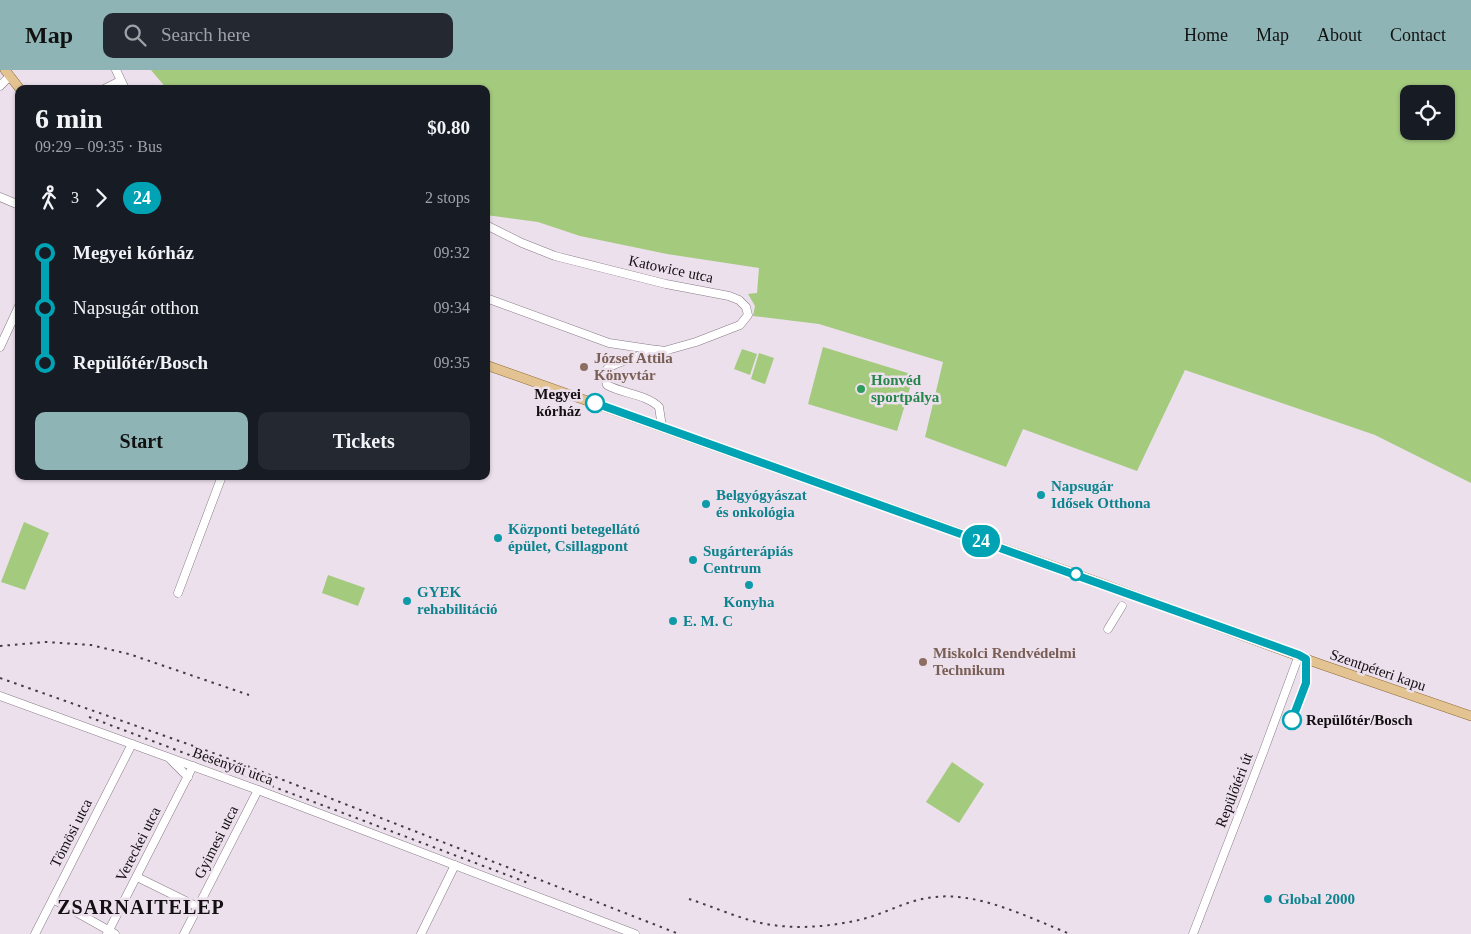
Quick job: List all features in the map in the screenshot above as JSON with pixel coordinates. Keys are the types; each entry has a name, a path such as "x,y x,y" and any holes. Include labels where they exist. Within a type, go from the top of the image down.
{"main road":[{"path":"6,72 17,85"},
{"name":"Szentpéteri kapu","path":"490,366 1317,663 1471,716"}],"street":[{"path":"116,70 122,85"},
{"path":"0,74 6,72"},
{"path":"0,86 6,72"},
{"path":"112,85 120,81"},
{"path":"0,197 15,203"},
{"name":"Katowice utca","path":"490,227 522,243 555,256 666,284 730,296 739,300 746,307 748,316 740,325 696,342 658,350 609,343 490,299"},
{"path":"0,347 15,315"},
{"path":"626,346 631,353 626,361"},
{"name":"Katowice utca","path":"658,350 608,369 605,376 607,385 653,402 659,407 662,427"},
{"path":"178,593 220,480"},
{"path":"1108,629 1122,606"},
{"name":"Repülőtéri út","path":"1193,934 1299,655"},
{"name":"Besenyői utca","path":"0,696 258,790 635,934"},
{"name":"Tömösi utca","path":"35,934 132,744"},
{"path":"170,758 188,777"},
{"name":"Vereckei utca","path":"110,933 193,766"},
{"name":"Gyimesi utca","path":"184,934 258,790"},
{"path":"421,934 455,865"},
{"path":"137,877 198,907"},
{"path":"53,899 110,933"}],"green space":[{"path":"151,70 1471,70 1471,483 1375,435 1185,370 1137,471 1023,429 1006,467 925,437 943,362 819,324 753,316 755,306 748,294 757,293 759,268 667,254 580,236 538,222 490,216 490,85 164,85"},
{"name":"Honvéd sportpálya","path":"823,347 914,375 897,431 808,404"},
{"path":"742,349 757,354 750,375 734,369"},
{"path":"759,353 774,358 765,384 751,379"},
{"path":"24,522 49,533 25,590 1,582"},
{"path":"328,575 365,588 358,606 322,593"},
{"path":"952,762 984,784 959,823 926,802"}],"railway":[{"path":"0,646 46,642 91,645 129,654 249,695"},
{"path":"0,678 219,755 679,934"},
{"path":"89,717 531,884"},
{"path":"689,899 752,921 799,927 825,926 850,922 916,900 952,896 987,902 1070,934"}],"bus line":[{"name":"24","path":"595,403 1299,655 1306,659 1306,683 1292,720"}],"place":[{"name":"József Attila Könyvtár","path":"584,367"},
{"name":"Honvéd sportpálya","path":"861,389"},
{"name":"Megyei kórház","path":"595,403"},
{"name":"Napsugár Idősek Otthona","path":"1041,495"},
{"name":"Belgyógyászat és onkológia","path":"706,504"},
{"name":"Központi betegellátó épület, Csillagpont","path":"498,538"},
{"name":"Sugárterápiás Centrum","path":"693,560"},
{"name":"Konyha","path":"749,585"},
{"name":"GYEK rehabilitáció","path":"407,601"},
{"name":"E. M. C","path":"673,621"},
{"name":"Miskolci Rendvédelmi Technikum","path":"923,662"},
{"name":"Repülőtér/Bosch","path":"1292,720"},
{"name":"Global 2000","path":"1268,899"}],"district":[{"name":"ZSARNAITELEP","path":"141,907"}]}
